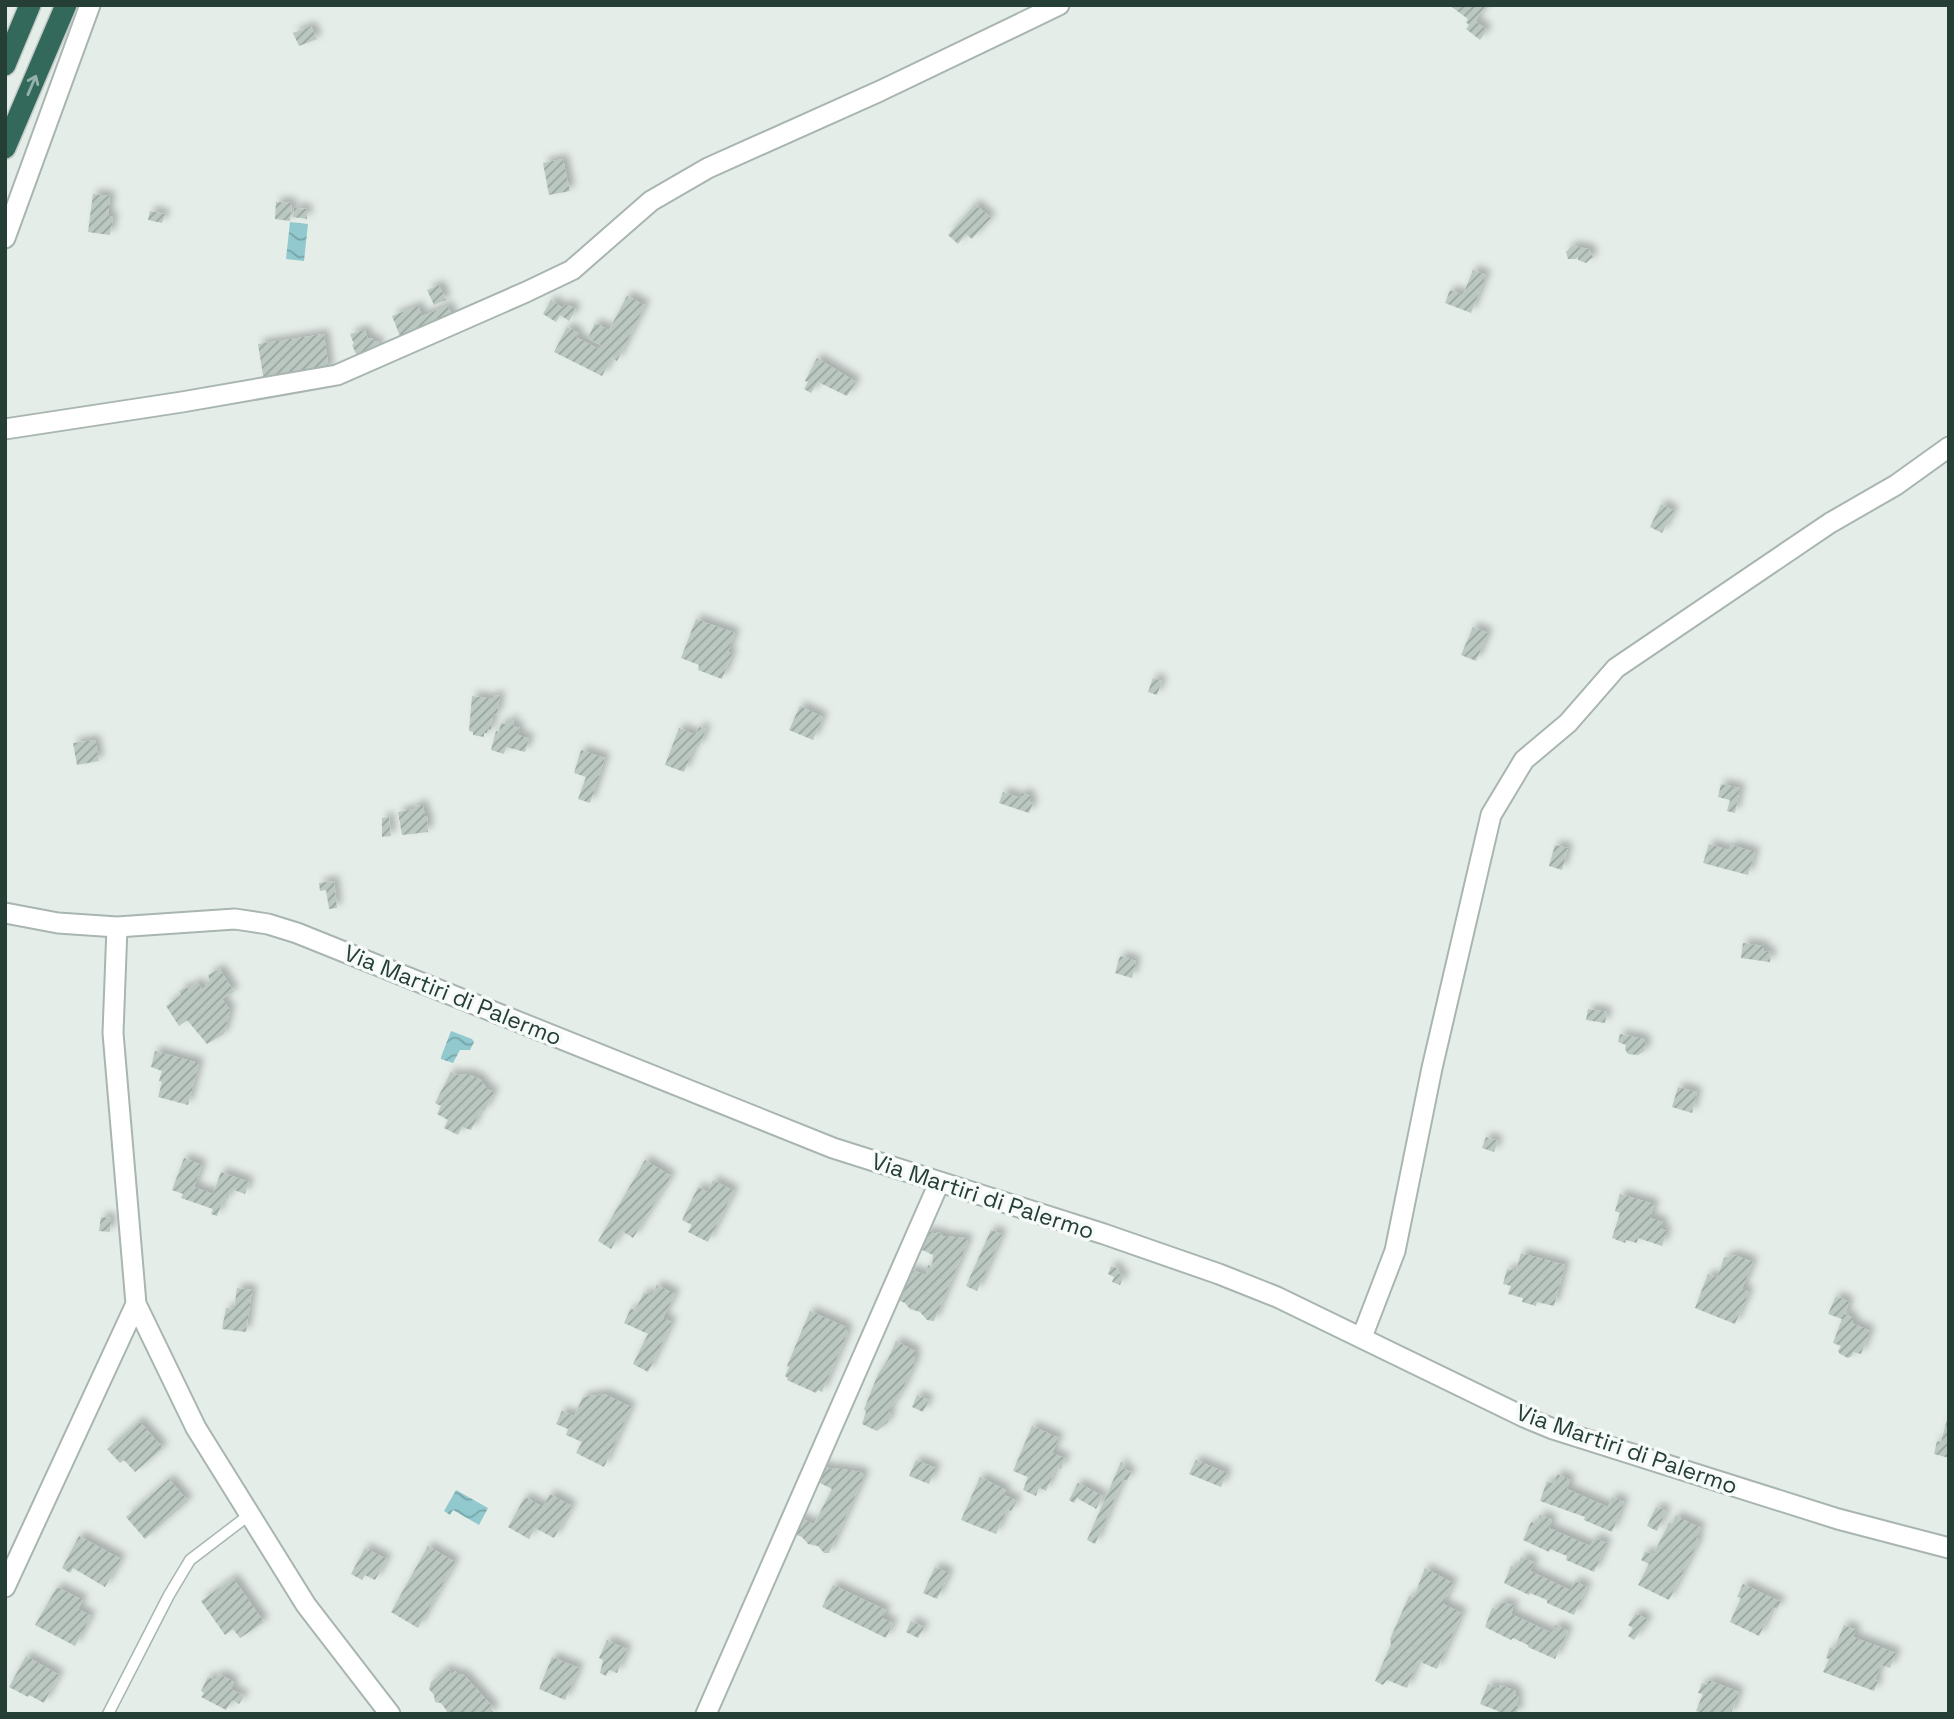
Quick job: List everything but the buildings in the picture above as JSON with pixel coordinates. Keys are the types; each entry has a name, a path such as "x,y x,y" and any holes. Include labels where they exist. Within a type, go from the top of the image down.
{"highway":[{"path":"5,65 30,5"},
{"path":"5,148 66,5"}],"street":[{"path":"5,238 90,5"},
{"path":"5,429 337,374 572,270 651,201 708,168 880,91 1059,5"},
{"path":"1362,1337 1395,1251 1491,814 1524,760 1568,723 1616,668 1830,523 1896,485 1949,447"},
{"name":"Via Martiri di Palermo","path":"5,913 58,923 117,927 236,919 268,924 297,933 833,1148 1104,1234 1219,1274 1277,1297 1553,1429 1838,1518 1949,1548"},
{"path":"117,927 113,1033 136,1304 196,1428 249,1515 306,1605 390,1714"},
{"path":"706,1714 939,1183"},
{"path":"5,1587 136,1304"}],"lane":[{"path":"108,1714 190,1560 249,1515"}],"water":[{"path":"290,222 308,224 304,261 286,259"},
{"path":"451,1031 474,1042 470,1050 460,1050 453,1063 441,1059"},
{"path":"456,1490 488,1508 479,1525 453,1510 450,1515 444,1511"}]}
